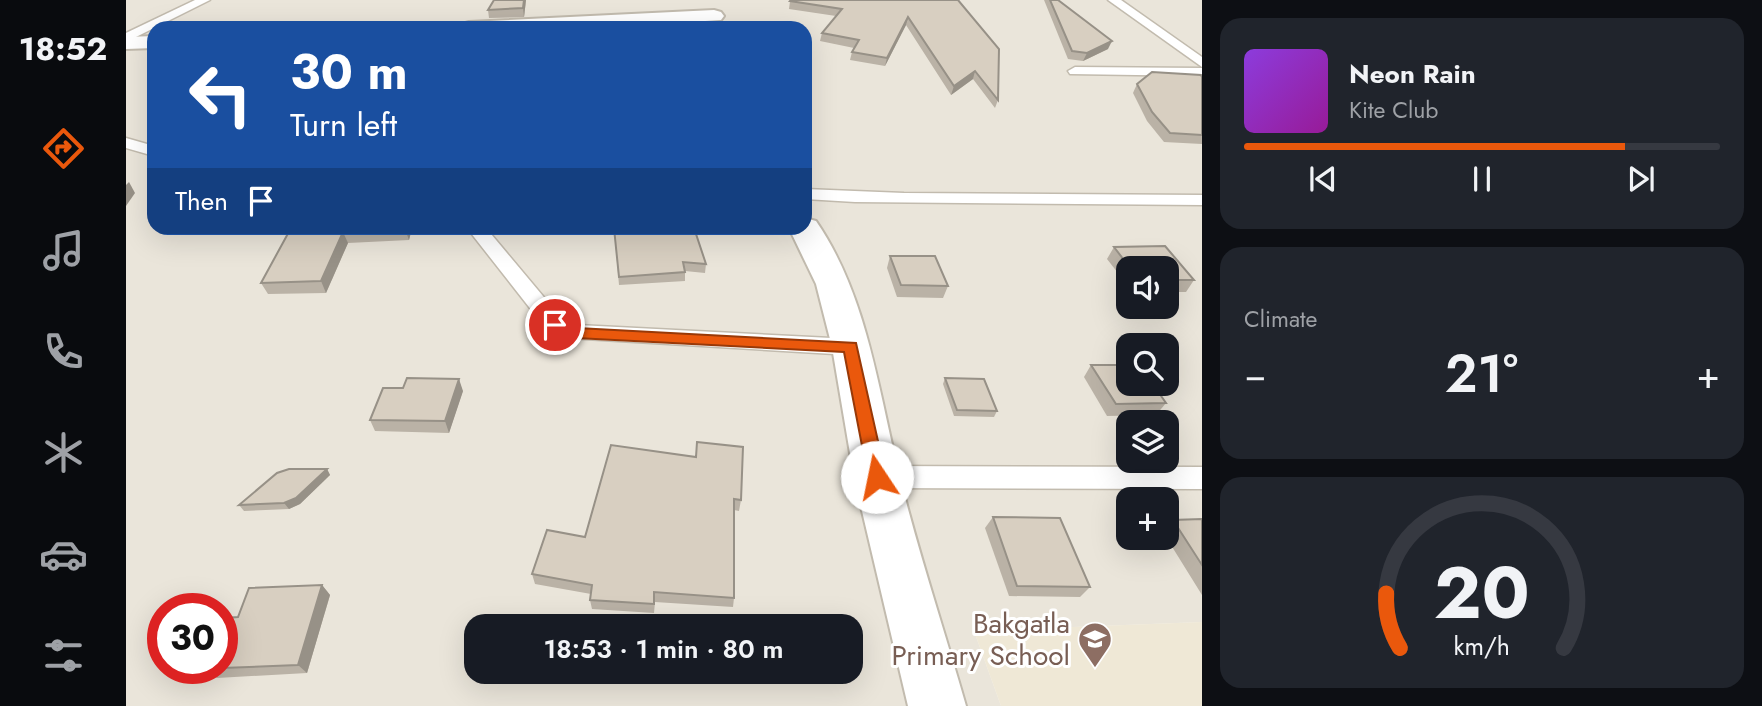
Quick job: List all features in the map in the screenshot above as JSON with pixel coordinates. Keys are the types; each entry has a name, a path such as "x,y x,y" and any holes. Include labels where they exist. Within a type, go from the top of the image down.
{"street":[{"path":"601,21 714,15"},
{"path":"126,41 147,42"},
{"path":"808,235 833,284 851,347 877,477 937,706"}],"lane":[{"path":"164,21 204,0"},
{"path":"1114,0 1202,63"},
{"path":"126,41 147,30"},
{"path":"1075,71 1202,72"},
{"path":"126,143 147,149"},
{"path":"812,194 895,200 1202,200"},
{"path":"483,235 555,325 562,329 576,333 851,347"},
{"path":"877,477 1202,478"}],"shaded area":[{"path":"126,0 1202,0 1202,622 974,631 1001,706 126,706"},
{"name":"Bakgatla Primary School","path":"1202,622 1202,706 1001,706 974,631"}],"building":[{"path":"494,0 524,0 523,8 488,10"},
{"path":"791,0 958,0 999,49 998,100 975,71 954,86 908,17 887,58 852,52 859,40 822,33 842,9"},
{"path":"1050,0 1058,0 1112,41 1087,53 1072,51"},
{"path":"1152,72 1201,75 1202,135 1170,133 1152,112 1137,84"},
{"path":"287,235 342,235 321,281 261,283"},
{"path":"615,235 696,235 706,264 683,262 685,272 619,277"},
{"path":"1165,246 1174,256 1121,256 1114,247"},
{"path":"890,256 935,256 948,286 901,285"},
{"path":"1179,262 1194,280 1179,280"},
{"path":"1091,365 1116,365 1116,396 1161,396 1166,403 1116,404"},
{"path":"407,378 459,379 445,421 370,420 383,388 403,388"},
{"path":"945,378 984,379 997,411 957,410"},
{"path":"697,442 743,447 741,500 734,499 734,598 654,592 654,604 590,600 592,585 532,574 547,530 585,537 611,445 696,457"},
{"path":"289,469 327,469 296,498 284,503 239,505 277,473"},
{"path":"993,517 1060,518 1090,587 1017,586"},
{"path":"1202,519 1202,565 1179,529 1179,520"},
{"path":"322,585 298,665 238,667 238,617 249,588"}],"place":[{"name":"Bakgatla Primary School","path":"1095,669"}],"route":[{"path":"555,325 576,333 851,347 877,477"}]}
